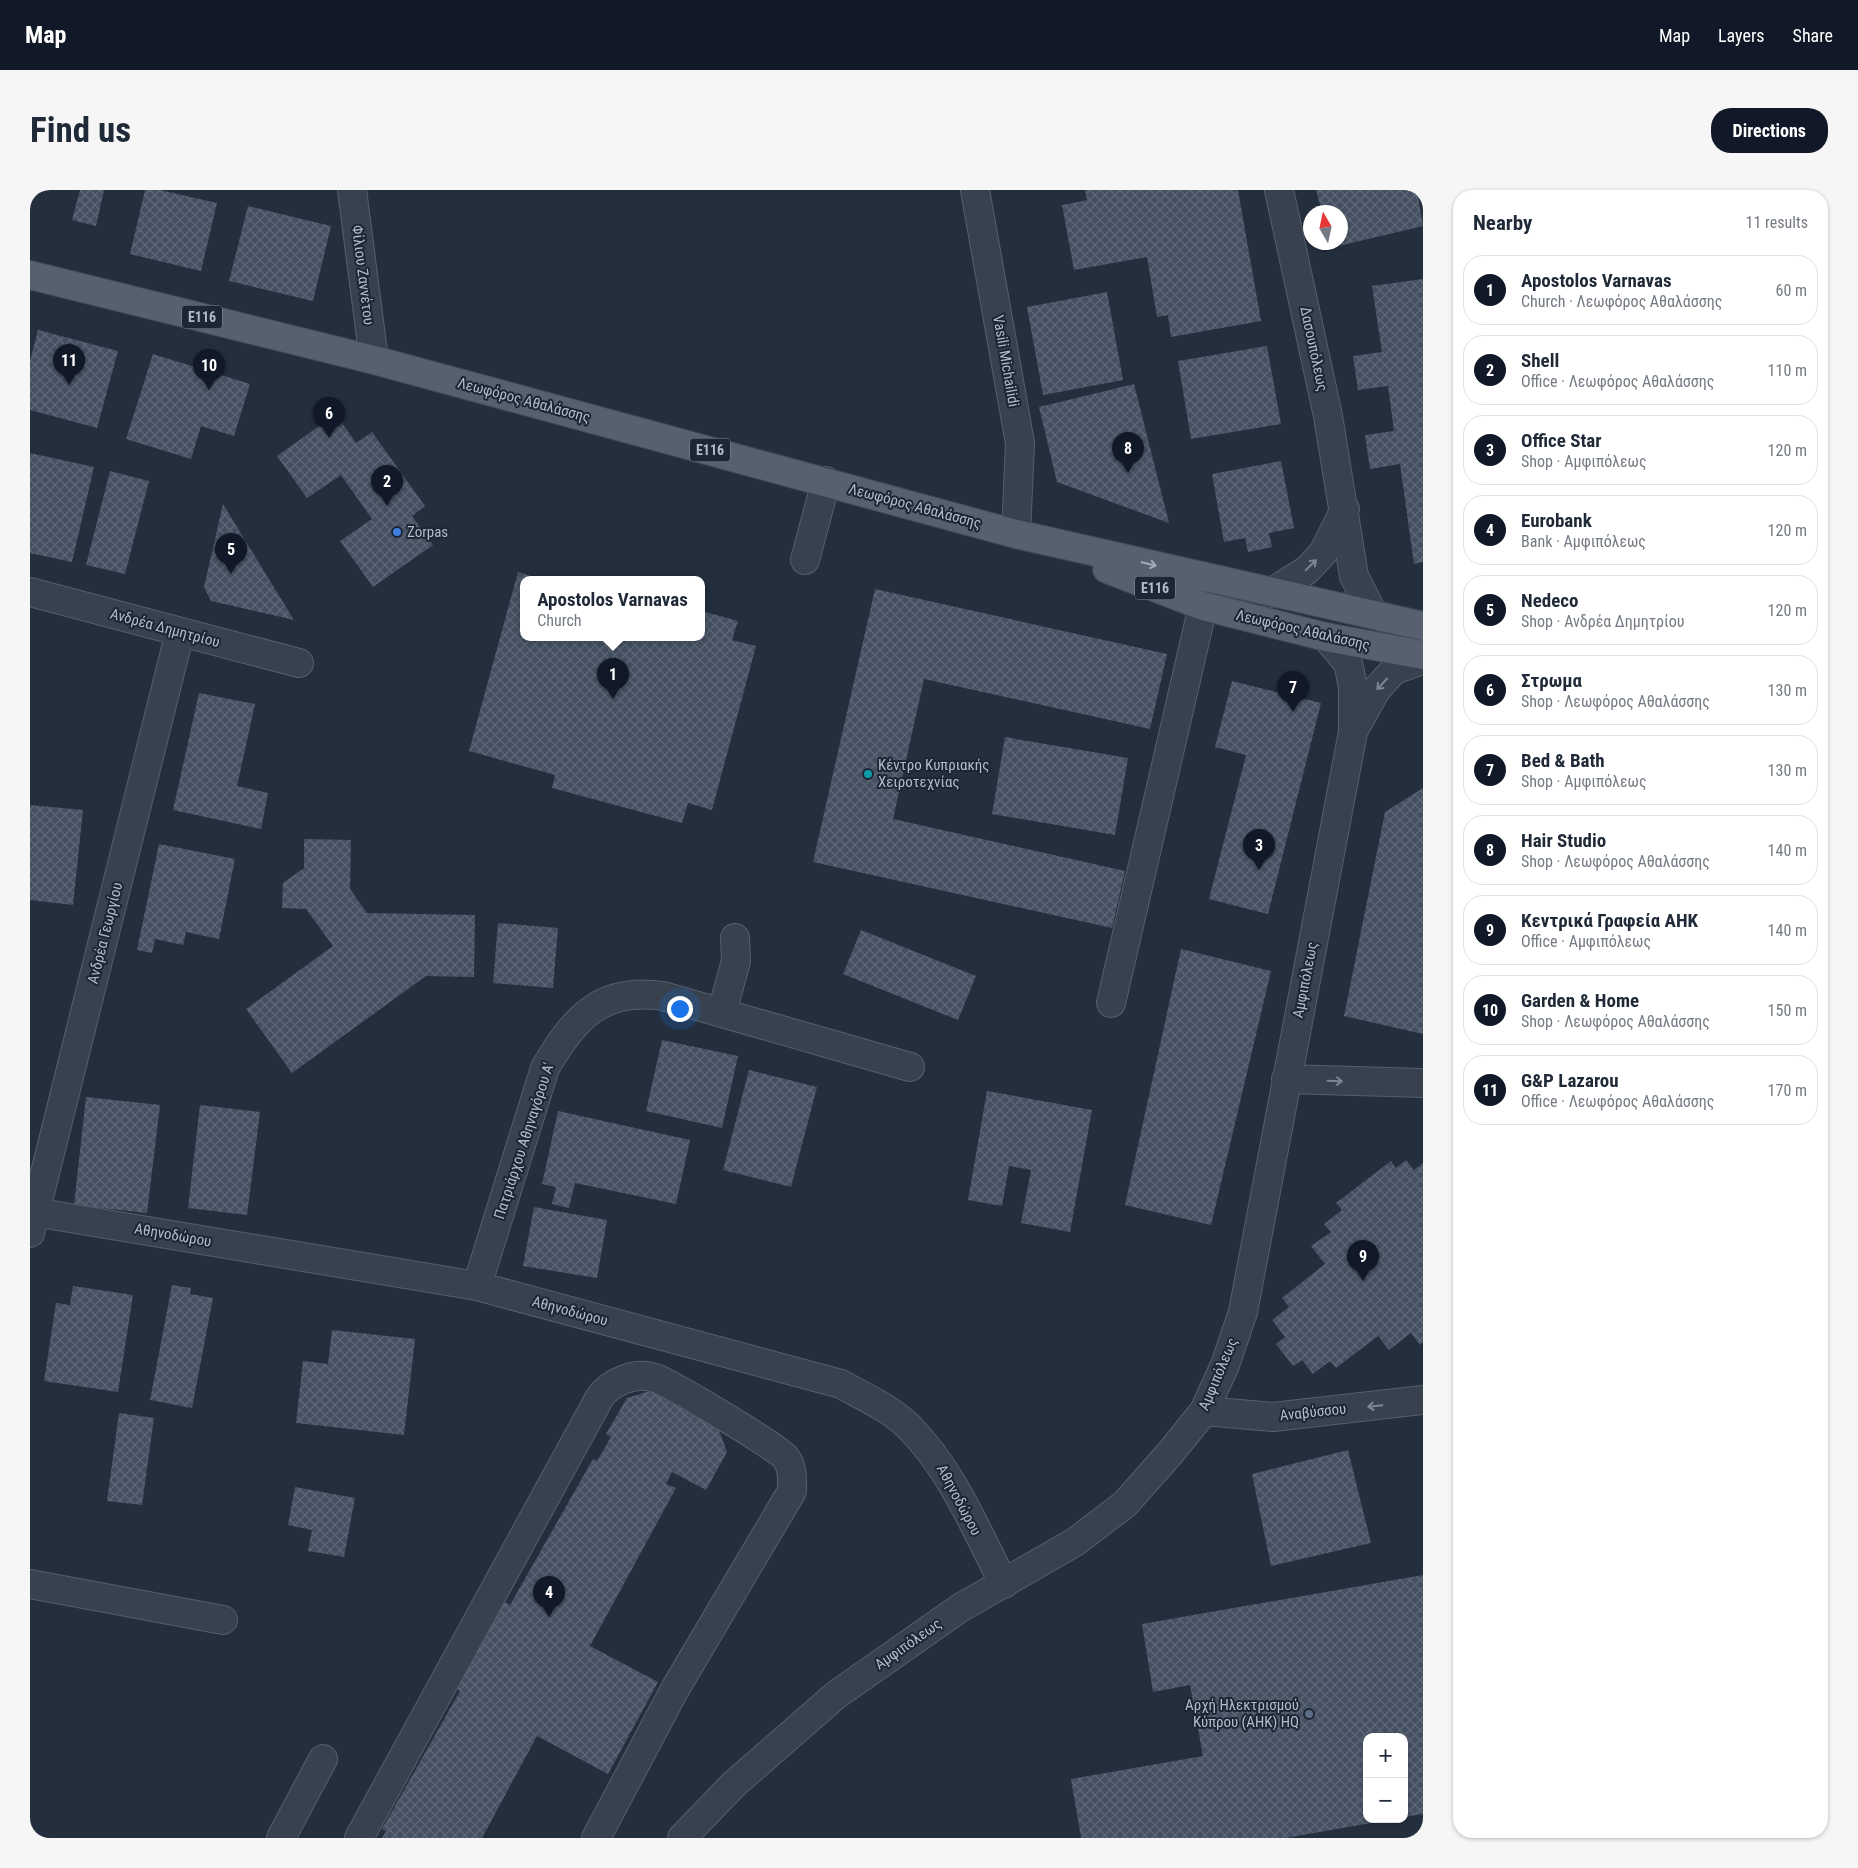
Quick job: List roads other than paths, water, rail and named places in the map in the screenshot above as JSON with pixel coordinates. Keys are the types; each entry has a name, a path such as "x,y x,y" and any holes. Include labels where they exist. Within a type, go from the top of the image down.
{"main road":[{"name":"Λεωφόρος Αθαλάσσης","path":"30,275 374,360 1016,534 1423,626"},
{"name":"Λεωφόρος Αθαλάσσης","path":"1016,534 1203,606 1326,637 1423,655"}],"street":[{"name":"Φίλιου Ζαννέτου","path":"352,190 374,360"},
{"name":"Vasili Michailidi","path":"975,190 1020,442 1016,534"},
{"name":"Δασουπόλεως","path":"1279,190 1328,416 1345,509 1354,576 1373,614"},
{"path":"806,560 826,481"},
{"path":"1271,593 1307,570 1323,553 1345,509"},
{"name":"Ανδρέα Δημητρίου","path":"30,592 300,663"},
{"path":"1111,1002 1203,606"},
{"name":"Ανδρέα Γεωργίου","path":"32,1222 180,632"},
{"name":"Αμφιπόλεως","path":"682,1838 734,1784 836,1695 960,1608 1075,1542 1125,1504 1204,1411 1225,1364 1243,1312 1353,732 1353,687 1348,663 1326,637"},
{"name":"Αμφιπόλεως","path":"1353,732 1376,690 1394,670 1423,660"},
{"path":"722,1012 736,961 735,938"},
{"name":"Πατριάρχου Αθηναγόρου Α'","path":"477,1286 545,1068 568,1033 597,1004 618,996 642,993 672,998 910,1067"},
{"path":"1286,1079 1423,1083"},
{"name":"Αθηνοδώρου","path":"32,1222 477,1286 841,1384 880,1405 908,1426 939,1461 1004,1584"},
{"path":"359,1838 600,1397 606,1388 620,1381 635,1377 654,1377 742,1428 785,1457 792,1472 792,1491 674,1689 599,1837"},
{"name":"Αναβύσσου","path":"1204,1411 1273,1417 1423,1400"},
{"path":"30,1584 223,1620"},
{"path":"281,1838 323,1759"}],"place":[{"name":"G&P Lazarou","path":"69,385"},
{"name":"Garden & Home","path":"209,390"},
{"name":"Στρωμα","path":"329,438"},
{"name":"Hair Studio","path":"1128,473"},
{"name":"Shell","path":"387,506"},
{"name":"Zorpas","path":"397,532"},
{"name":"Nedeco","path":"231,574"},
{"name":"Apostolos Varnavas","path":"613,699"},
{"name":"Bed & Bath","path":"1293,712"},
{"name":"Κέντρο Κυπριακής Χειροτεχνίας","path":"868,774"},
{"name":"Office Star","path":"1259,870"},
{"name":"Κεντρικά Γραφεία ΑΗΚ","path":"1363,1281"},
{"name":"Eurobank","path":"549,1617"},
{"name":"Αρχή Ηλεκτρισμού Κύπρου (ΑΗΚ) HQ","path":"1309,1714"}]}
